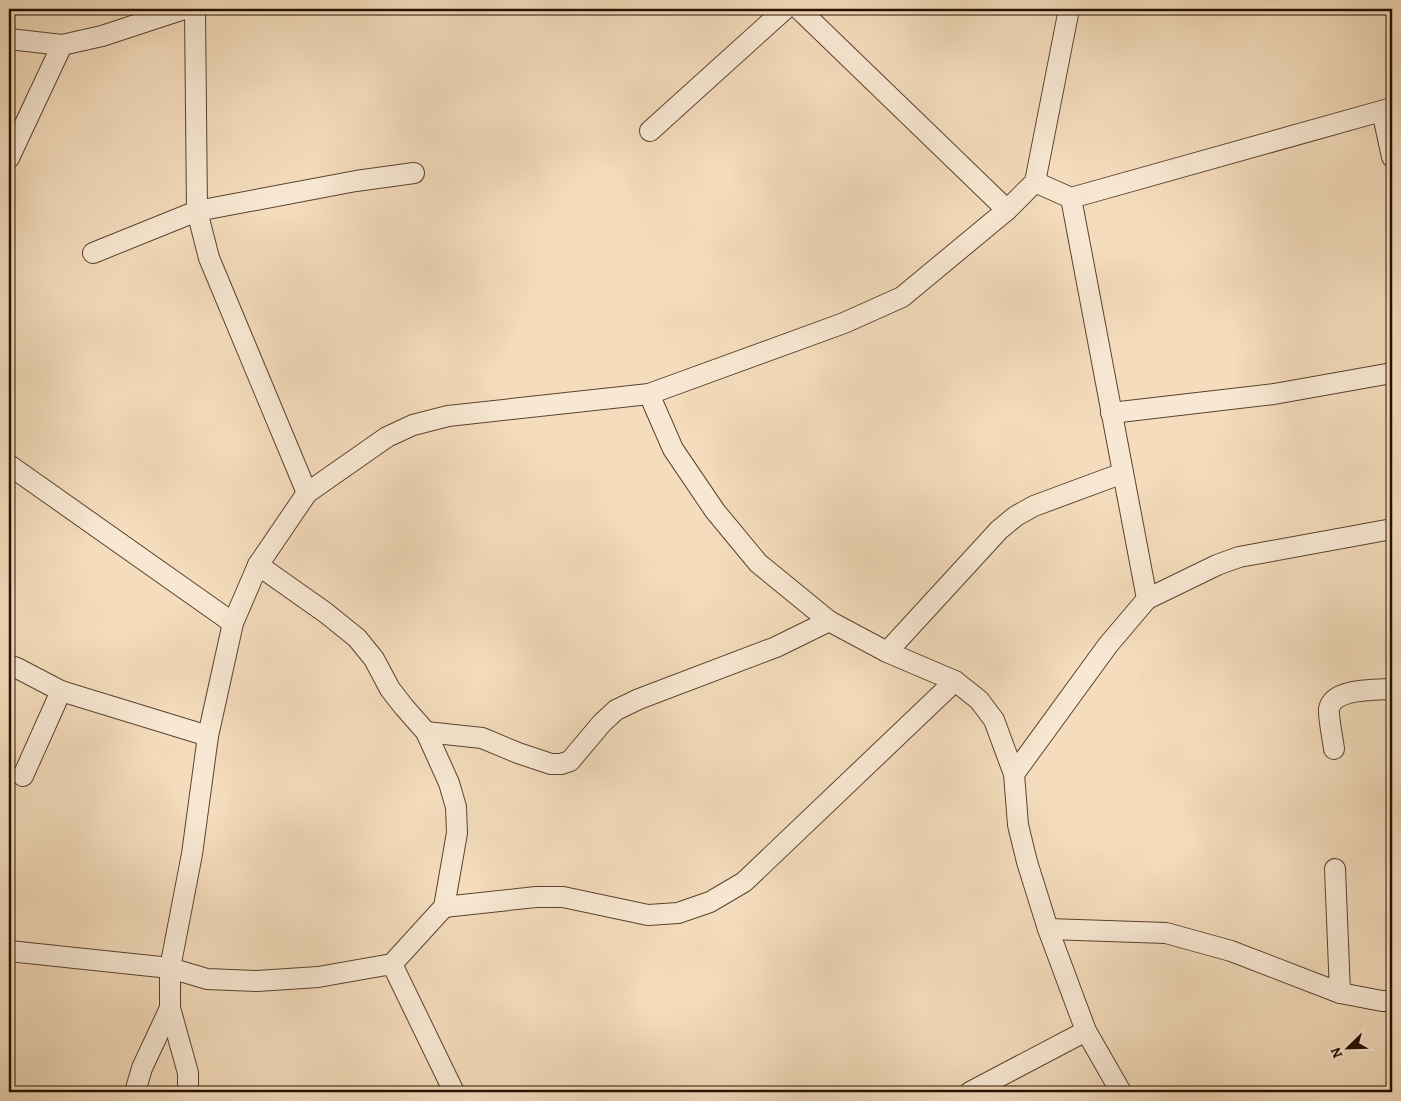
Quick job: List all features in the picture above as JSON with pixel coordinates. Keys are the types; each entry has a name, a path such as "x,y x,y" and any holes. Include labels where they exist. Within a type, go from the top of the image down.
{"street":[{"path":"9,39 62,45 102,36 161,12 184,9"},
{"path":"195,9 197,211 209,258 307,493"},
{"path":"650,131 785,9"},
{"path":"799,9 1007,210"},
{"path":"188,1092 188,1073 170,1008 170,968 192,854 208,736 233,622 258,565 307,493 387,436 413,425 448,416 649,394 844,323 902,297 1007,210 1035,182 1069,9"},
{"path":"9,158 62,45"},
{"path":"1035,182 1071,198 1387,110 1392,157"},
{"path":"93,253 197,211 414,172"},
{"path":"1071,198 1146,599"},
{"path":"1111,412 1274,394 1392,373"},
{"path":"649,394 674,449 715,511 758,563 829,621 887,652 955,681 979,700 994,720 1014,774 1018,825 1027,862 1048,929 1086,1031 1121,1092"},
{"path":"9,465 233,622"},
{"path":"887,652 1000,530 1016,516 1034,506 1123,473"},
{"path":"1014,774 1108,645 1146,599 1217,564 1239,557 1392,529"},
{"path":"9,952 170,968 207,979 257,981 318,977 392,964 444,907 457,834 456,807 449,782 426,732 395,695 374,659 357,638 326,613 258,565"},
{"path":"426,732 482,738 551,764 561,764 570,760 602,723 616,710 639,699 776,647 829,621"},
{"path":"9,665 61,692 208,736"},
{"path":"444,907 536,897 563,897 648,915 678,913 710,902 744,882 955,681"},
{"path":"1334,749 1329,709 1336,698 1351,692 1392,689"},
{"path":"23,776 61,692"},
{"path":"1335,869 1340,993"},
{"path":"1048,929 1166,933 1231,951 1340,993 1382,1001 1392,1001"},
{"path":"392,964 454,1092"},
{"path":"135,1092 142,1068 170,1008"},
{"path":"970,1092 1086,1031"}]}
